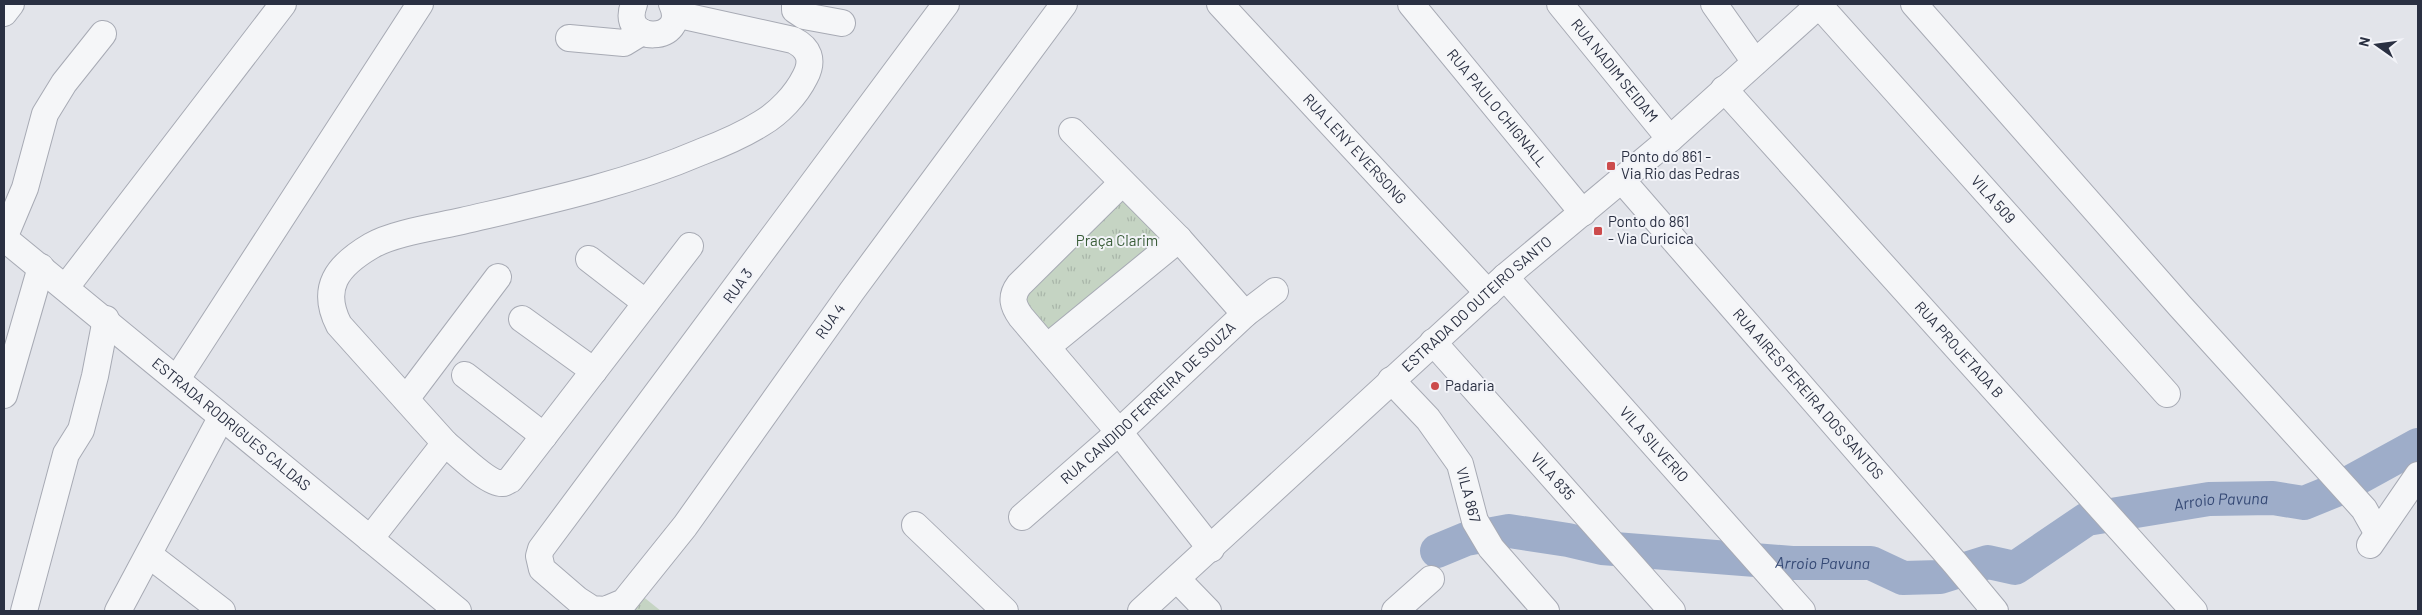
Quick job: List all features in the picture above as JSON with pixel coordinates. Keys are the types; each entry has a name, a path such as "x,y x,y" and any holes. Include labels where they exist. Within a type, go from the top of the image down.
{"street":[{"path":"4,13 11,4"},
{"path":"66,287 283,4"},
{"path":"177,379 420,4"},
{"path":"629,4 633,20 642,32 649,35 664,33 686,10 793,40 804,46 809,55 810,67 805,78 784,106 764,123 735,138 670,165 566,198 406,234 372,246 347,263 333,284 330,296 331,310 339,325 445,443 479,472 496,482 503,483 510,480 690,246"},
{"path":"794,4 795,10 804,16 842,23"},
{"name":"RUA 3","path":"580,607 542,570 539,556 541,549 946,4"},
{"name":"RUA LENY EVERSONG","path":"1220,4 1497,285"},
{"name":"RUA PAULO CHIGNALL","path":"1411,4 1583,213"},
{"name":"RUA NADIM SEIDAM","path":"1560,4 1670,139"},
{"path":"1714,4 1755,62"},
{"name":"ESTRADA DO OUTEIRO SANTO","path":"1141,611 1370,403 1433,342 1497,285 1670,139 1819,4"},
{"name":"VILA 509","path":"1819,4 2167,394"},
{"path":"1914,4 2330,474 2364,509 2373,538 2418,475"},
{"name":"RUA 4","path":"580,607 605,610 624,602 685,526 852,291 1061,8"},
{"path":"569,38 624,43 642,32"},
{"path":"4,238 25,188 45,114 64,82 103,34"},
{"name":"RUA PROJETADA B","path":"1724,89 2194,611"},
{"path":"1072,131 1179,239 1245,314"},
{"name":"RUA AIRES PEREIRA DOS SANTOS","path":"1621,179 1988,603"},
{"path":"1122,183 1019,285 1013,295 1013,301 1018,312 1119,432 1211,549"},
{"name":"ESTRADA RODRIGUES CALDAS","path":"4,238 106,319 221,418 370,539 453,610"},
{"path":"1047,347 1179,239"},
{"path":"588,259 646,303"},
{"path":"4,395 41,268"},
{"path":"406,399 498,277"},
{"name":"VILA SILVERIO","path":"1497,285 1744,546 1802,611"},
{"name":"RUA CANDIDO FERREIRA DE SOUZA","path":"1022,517 1119,432 1245,314 1275,291"},
{"path":"24,611 66,454 81,430 95,376 106,319"},
{"path":"522,319 594,371"},
{"name":"VILA 835","path":"1433,342 1672,611"},
{"path":"465,376 544,436"},
{"name":"VILA 867","path":"1392,380 1428,419 1460,464 1475,521 1491,548 1546,611"},
{"path":"118,611 221,418"},
{"path":"370,539 445,443"},
{"path":"915,525 1005,611"},
{"path":"157,561 191,601 222,611"},
{"path":"1177,579 1208,611"},
{"path":"1395,611 1431,579"}],"green space":[{"name":"Praça Clarim","path":"1122,183 1179,239 1047,347 1013,295"},
{"path":"636,591 661,611 621,611"}],"waterway":[{"name":"Arroio Pavuna","path":"1437,551 1466,539 1509,531 1568,540 1602,548 1792,563 1871,563 1903,578 1940,577 1988,562 2015,568 2087,519 2209,499 2273,498 2304,503 2336,490 2418,445"}],"place":[{"name":"Ponto do 861 - Via Rio das Pedras","path":"1611,166"},
{"name":"Ponto do 861 - Via Curicica","path":"1598,231"},
{"name":"Padaria","path":"1435,386"}]}
